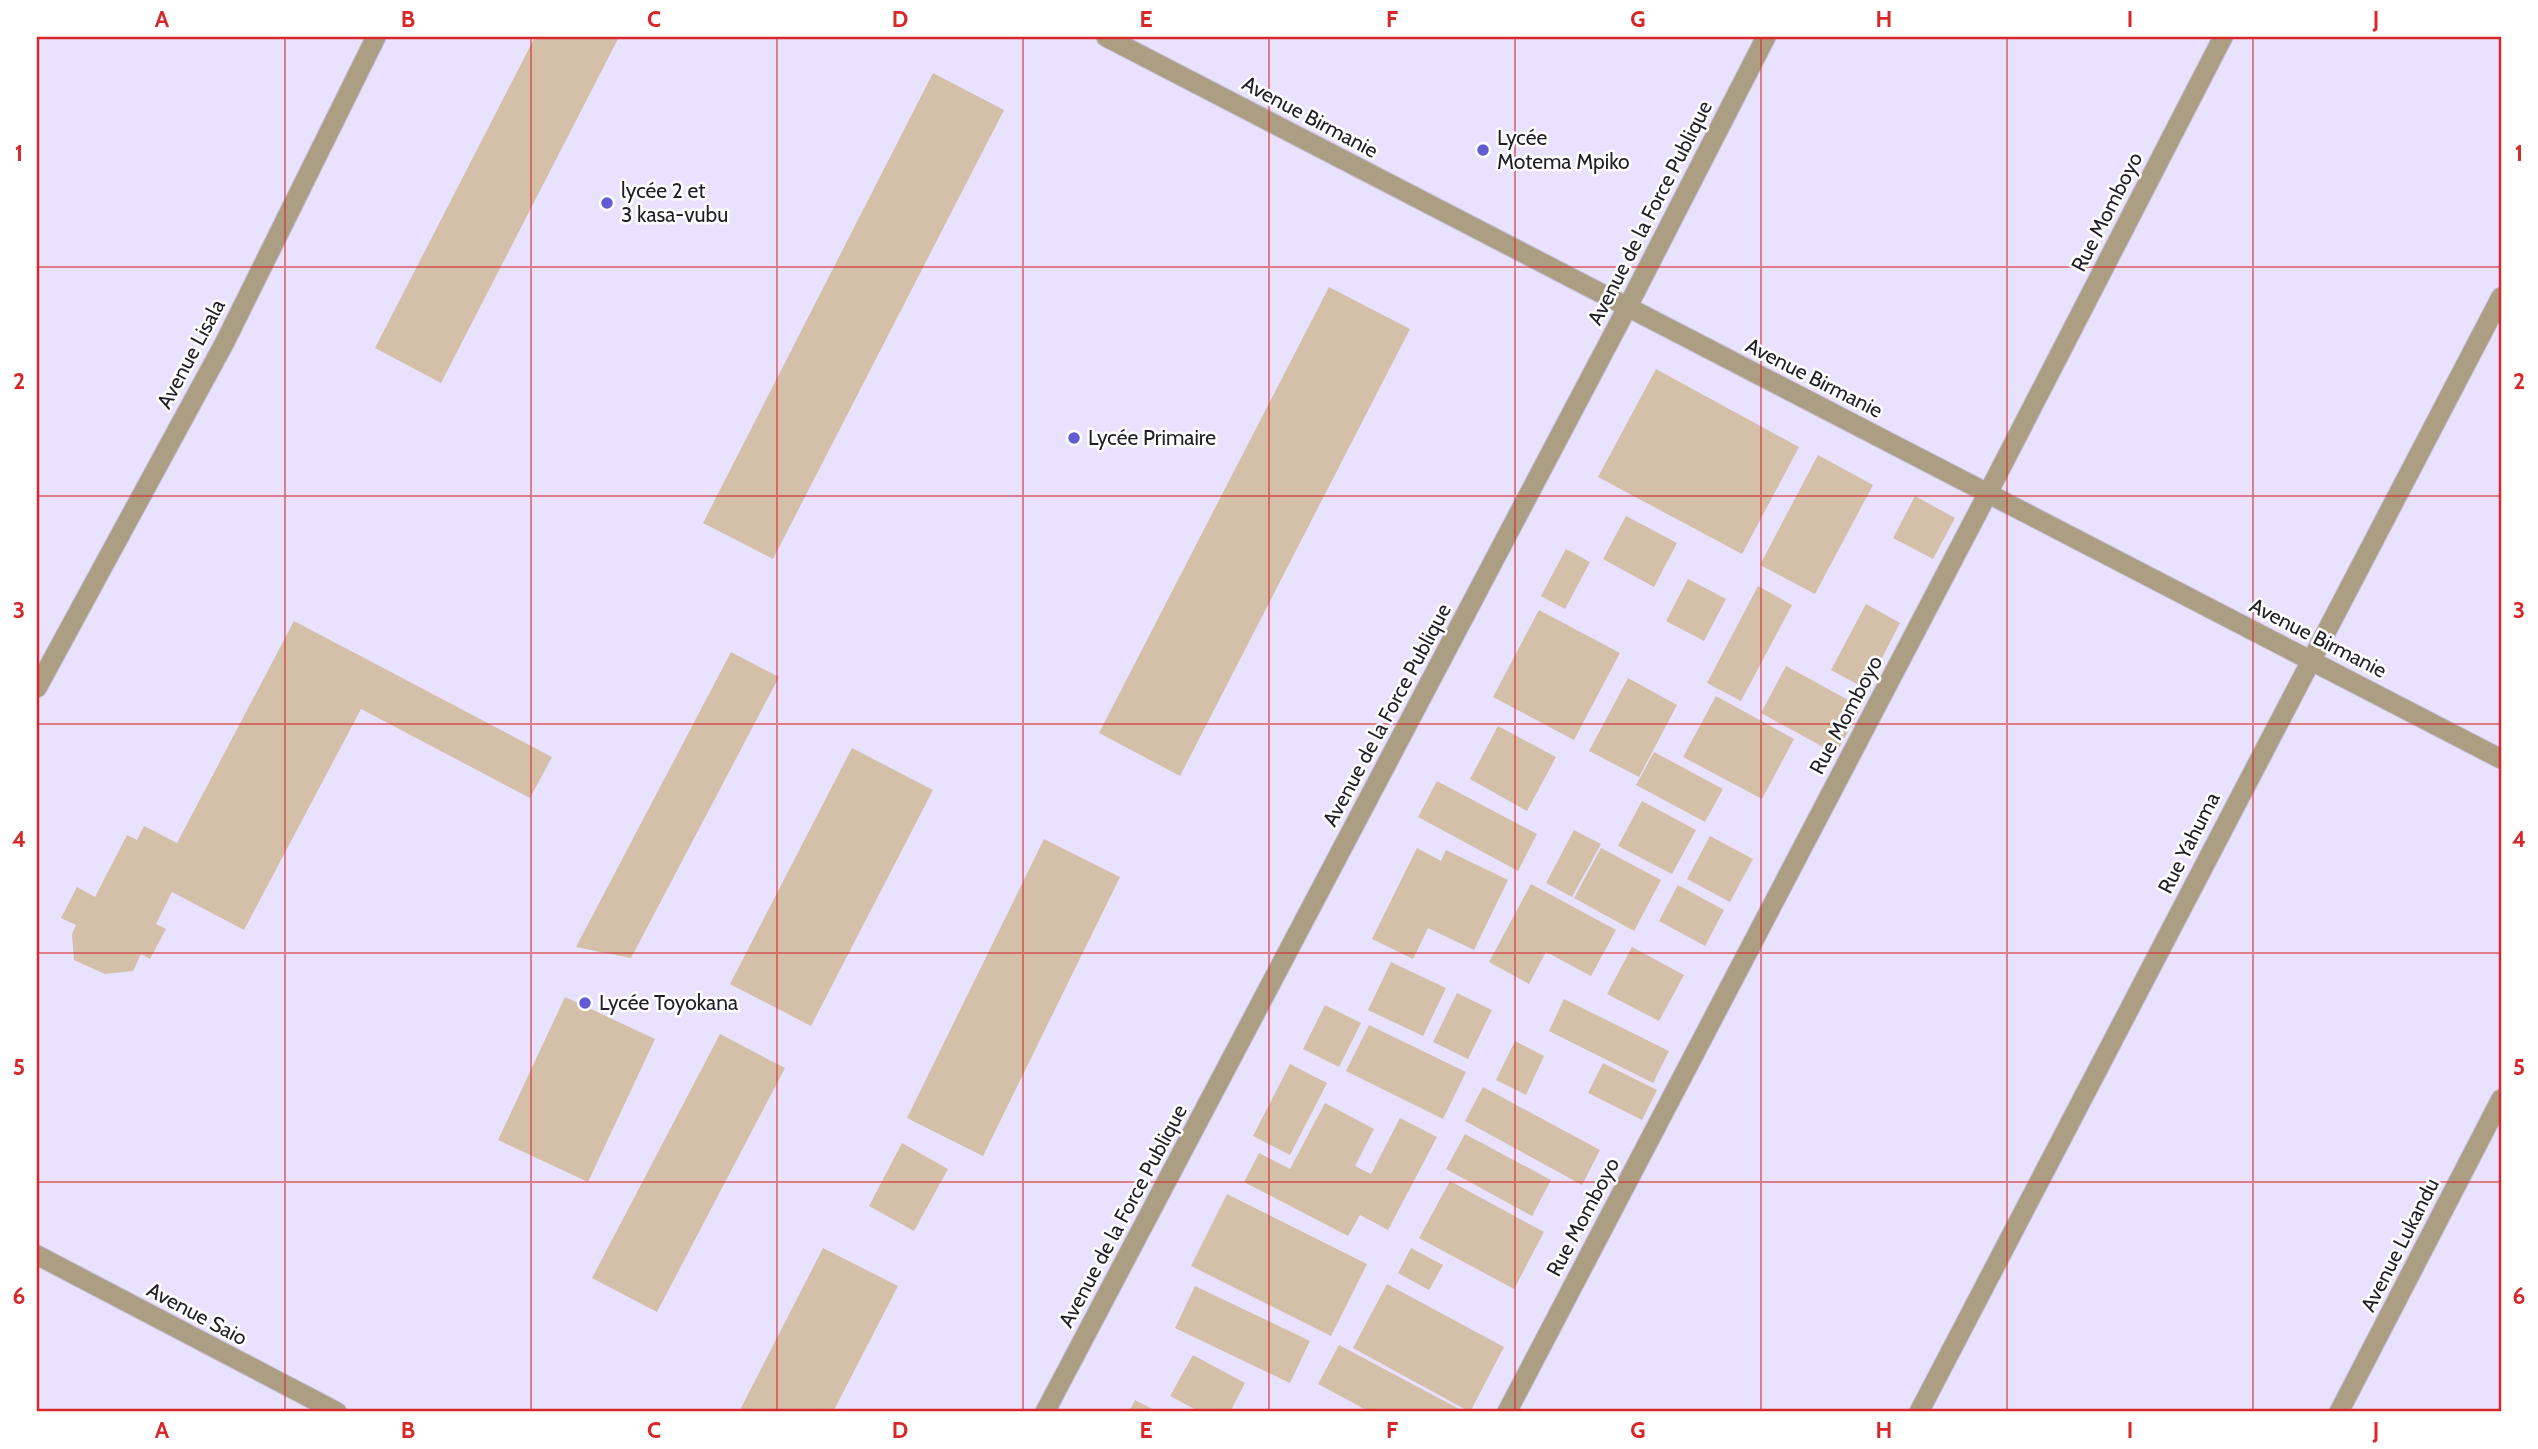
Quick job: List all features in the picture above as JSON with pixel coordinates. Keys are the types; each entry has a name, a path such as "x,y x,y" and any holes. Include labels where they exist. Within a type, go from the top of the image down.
{"street":[{"name":"Avenue Lisala","path":"37,688 225,342 376,37"},
{"name":"Avenue Birmanie","path":"1106,37 2501,759"},
{"name":"Avenue de la Force Publique","path":"1045,1412 1766,37"},
{"name":"Rue Momboyo","path":"1507,1412 1989,493 2223,37"},
{"name":"Rue Yahuma","path":"1919,1412 2501,297"},
{"name":"Avenue Lukandu","path":"2339,1412 2501,1099"},
{"name":"Avenue Saio","path":"37,1255 337,1412"}],"building":[{"path":"535,37 619,37 441,383 375,348"},
{"path":"933,73 1004,110 773,559 703,523"},
{"path":"1329,287 1410,329 1180,776 1099,733"},
{"path":"1656,369 1799,447 1742,554 1598,477"},
{"path":"1818,455 1873,485 1815,594 1760,565"},
{"path":"1915,496 1955,518 1933,559 1893,538"},
{"path":"1626,516 1677,543 1654,587 1603,559"},
{"path":"1566,549 1590,562 1565,609 1541,596"},
{"path":"1688,579 1726,599 1704,641 1666,621"},
{"path":"1758,586 1792,605 1741,701 1707,683"},
{"path":"1866,604 1900,623 1866,689 1831,670"},
{"path":"1539,610 1620,653 1574,740 1493,697"},
{"path":"294,621 552,757 530,798 361,709 244,930 172,892 156,924 166,929 150,959 141,954 133,971 105,974 74,960 72,934 76,925 61,918 77,887 95,897 127,835 137,840 144,826 177,843"},
{"path":"731,652 779,677 631,958 576,947"},
{"path":"1786,666 1861,707 1836,754 1761,713"},
{"path":"1628,678 1677,705 1639,777 1589,751"},
{"path":"1716,696 1794,739 1762,799 1683,757"},
{"path":"1498,726 1556,757 1527,811 1470,779"},
{"path":"852,748 933,790 811,1026 730,984"},
{"path":"1654,752 1723,789 1705,822 1636,785"},
{"path":"1437,781 1537,834 1518,871 1418,817"},
{"path":"1642,801 1696,830 1672,874 1618,846"},
{"path":"1574,830 1601,844 1572,897 1546,883"},
{"path":"1710,836 1753,859 1730,902 1687,879"},
{"path":"1044,839 1120,877 983,1156 907,1118"},
{"path":"1417,848 1441,861 1446,850 1508,880 1474,950 1428,928 1413,959 1372,939"},
{"path":"1601,848 1661,880 1634,931 1574,898"},
{"path":"1531,884 1616,930 1591,976 1546,952 1529,984 1489,962"},
{"path":"1678,885 1724,910 1705,946 1659,921"},
{"path":"1632,947 1684,975 1659,1021 1607,994"},
{"path":"1391,962 1446,988 1423,1036 1368,1010"},
{"path":"1457,993 1492,1010 1468,1059 1433,1042"},
{"path":"565,997 655,1039 588,1182 498,1140"},
{"path":"1564,999 1669,1051 1653,1083 1549,1031"},
{"path":"1325,1005 1361,1023 1339,1067 1303,1049"},
{"path":"1369,1025 1466,1072 1443,1119 1346,1071"},
{"path":"720,1034 785,1068 657,1312 592,1278"},
{"path":"1515,1041 1544,1056 1526,1095 1496,1080"},
{"path":"1603,1063 1657,1090 1642,1120 1588,1093"},
{"path":"1290,1064 1327,1083 1290,1155 1253,1136"},
{"path":"1483,1087 1600,1150 1582,1185 1465,1121"},
{"path":"1325,1103 1374,1129 1355,1166 1371,1174 1400,1118 1437,1137 1388,1230 1360,1215 1348,1236 1244,1182 1259,1153 1290,1169"},
{"path":"1465,1134 1551,1180 1532,1216 1446,1169"},
{"path":"902,1143 948,1169 914,1231 869,1206"},
{"path":"1450,1181 1544,1232 1514,1289 1419,1238"},
{"path":"1227,1194 1367,1264 1331,1336 1191,1266"},
{"path":"823,1248 898,1286 833,1412 739,1412"},
{"path":"1411,1248 1443,1265 1429,1290 1398,1273"},
{"path":"1387,1284 1504,1347 1470,1412 1353,1348"},
{"path":"1195,1286 1310,1341 1290,1383 1175,1328"},
{"path":"1339,1345 1465,1412 1370,1412 1318,1384"},
{"path":"1193,1355 1245,1383 1230,1412 1200,1412 1170,1396"},
{"path":"1135,1400 1158,1412 1129,1412"}],"place":[{"name":"Lycée Motema Mpiko","path":"1483,150"},
{"name":"lycée 2 et 3 kasa-vubu","path":"607,203"},
{"name":"Lycée Primaire","path":"1074,438"},
{"name":"Lycée Toyokana","path":"585,1003"}]}
